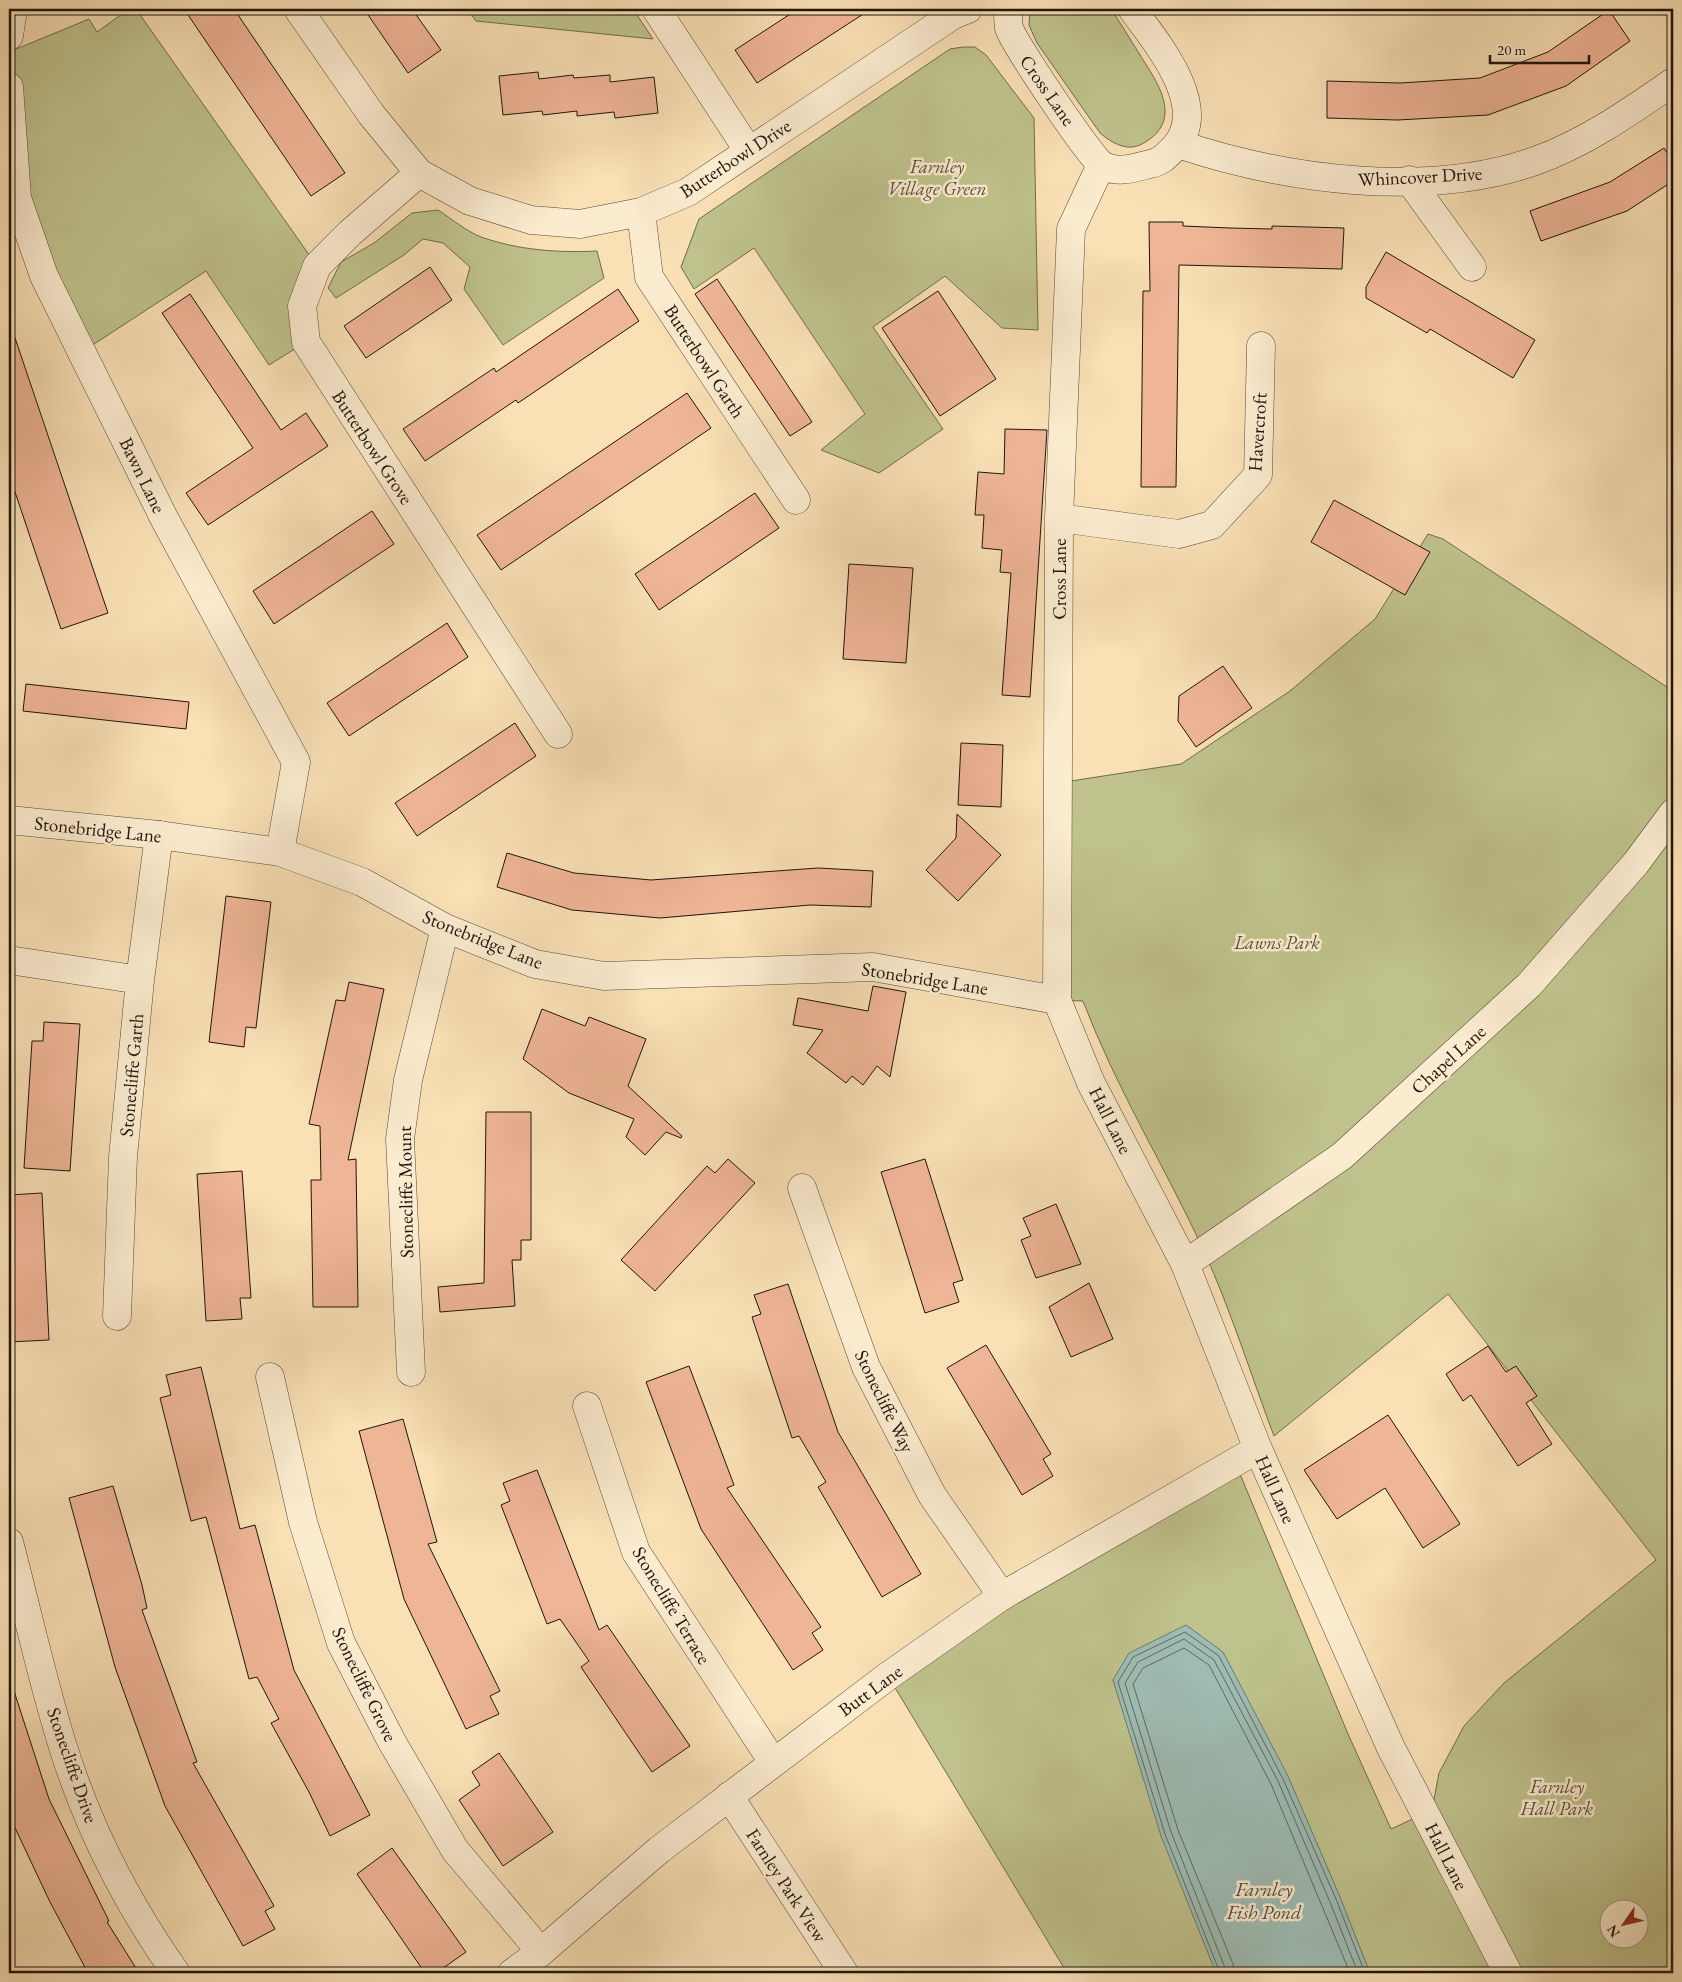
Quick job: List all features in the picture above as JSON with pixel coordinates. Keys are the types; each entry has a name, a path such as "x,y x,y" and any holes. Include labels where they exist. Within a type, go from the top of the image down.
{"street":[{"path":"9,36 13,9"},
{"name":"Butterbowl Drive","path":"298,9 371,114 419,174 470,201 531,220 580,224 641,212 688,192 748,150 953,15 968,9"},
{"path":"656,9 748,150"},
{"name":"Cross Lane","path":"1008,9 1009,27 1022,54 1101,165 1071,230 1059,518 1057,1000"},
{"path":"1101,165 1124,171 1160,162 1178,144 1188,124 1186,95 1157,42 1132,9"},
{"name":"Whincover Drive","path":"1178,144 1210,155 1285,171 1366,182 1476,177 1536,161 1610,125 1673,82"},
{"name":"Bawn Lane","path":"9,86 17,198 44,276 164,518 296,762 280,852"},
{"name":"Butterbowl Grove","path":"419,174 350,233 317,266 302,306 306,342 558,734"},
{"path":"1409,180 1472,267"},
{"name":"Butterbowl Garth","path":"641,212 649,277 796,500"},
{"name":"Havercroft","path":"1059,518 1179,534 1212,526 1258,475 1261,346"},
{"name":"Chapel Lane","path":"1185,1264 1342,1156 1529,985 1636,863 1673,813"},
{"name":"Stonebridge Lane","path":"9,820 159,835 280,852 362,882 445,928 535,964 604,976 873,967 1057,1000"},
{"name":"Stonecliffe Garth","path":"117,1316 123,1157 140,980 159,835"},
{"name":"Stonecliffe Mount","path":"412,1372 400,1139 408,1080 445,928"},
{"path":"9,960 140,980"},
{"name":"Hall Lane","path":"1057,1000 1091,1083 1185,1264 1258,1449 1391,1748 1508,1973"},
{"name":"Stonecliffe Way","path":"802,1188 866,1367 932,1496 1002,1596"},
{"name":"Stonecliffe Grove","path":"270,1377 303,1522 341,1643 392,1742 455,1850 541,1952"},
{"name":"Stonecliffe Terrace","path":"587,1406 636,1552 773,1762"},
{"name":"Butt Lane","path":"512,1973 541,1952 659,1850 888,1676 1002,1596 1258,1449"},
{"name":"Stonecliffe Drive","path":"9,1542 63,1747 84,1805 107,1856 129,1897 176,1973"},
{"name":"Farnley Park View","path":"729,1796 844,1973"}],"green space":[{"path":"129,9 136,9 317,266 306,342 269,365 206,271 82,352 44,276 9,87 9,52 89,19 97,32"},
{"path":"467,9 633,9 653,39 476,21"},
{"path":"1030,9 1111,9 1160,89 1165,113 1162,124 1155,135 1142,144 1125,147 1100,133 1037,43 1029,25"},
{"name":"Farnley Village Green","path":"975,47 986,55 1034,118 1038,330 1002,328 945,276 873,327 943,429 879,473 821,450 865,414 754,248 694,289 681,267 699,219 950,49"},
{"path":"438,210 470,232 509,245 538,250 597,251 604,278 503,345 464,289 470,267 443,243 423,239 404,255 336,298 328,288 341,262 374,243 412,213"},
{"path":"1428,534 1443,539 1673,691 1673,1973 1067,1973 888,1676 1235,1462 1348,1734 1391,1829 1432,1810 1439,1773 1464,1726 1504,1683 1656,1560 1448,1294 1274,1436 1232,1320 1204,1251 1110,1065 1083,1001 1057,1000 1058,783 1181,764 1290,691 1375,619"}],"water":[{"name":"Farnley Fish Pond","path":"1186,1625 1223,1652 1288,1776 1340,1897 1370,1973 1216,1973 1161,1836 1113,1680 1129,1653"}],"building":[{"path":"184,9 234,9 345,173 311,196"},
{"path":"364,9 412,9 441,50 408,73"},
{"path":"798,9 871,9 757,83 735,50"},
{"path":"1609,10 1630,41 1566,86 1488,115 1398,120 1327,118 1327,81 1400,83 1480,78 1548,52"},
{"path":"538,72 539,79 573,75 574,78 610,75 610,82 654,77 658,113 615,118 614,112 577,116 577,111 543,115 542,111 503,115 499,76"},
{"path":"1664,148 1673,162 1673,181 1627,211 1541,241 1530,211 1610,182"},
{"path":"1149,222 1183,222 1183,226 1230,228 1272,229 1272,226 1344,228 1342,269 1179,265 1176,487 1141,487 1143,291 1150,291"},
{"path":"1386,252 1535,340 1513,378 1430,329 1427,333 1366,298 1366,287"},
{"path":"430,267 452,300 366,358 344,326"},
{"path":"717,279 812,422 790,436 695,294"},
{"path":"618,289 639,321 518,403 516,400 425,461 403,429 494,368 496,372"},
{"path":"938,291 996,379 940,416 882,328"},
{"path":"190,294 281,430 306,413 328,446 208,525 186,493 253,448 162,313"},
{"path":"13,332 108,613 61,629 9,474 9,333"},
{"path":"687,393 711,428 501,570 477,535"},
{"path":"1005,429 1047,430 1030,697 1002,695 1011,573 1000,572 1002,550 982,548 984,515 975,515 978,472 1004,474"},
{"path":"755,493 779,528 659,610 635,574"},
{"path":"1334,500 1430,552 1405,595 1311,542"},
{"path":"372,511 394,544 274,624 253,591"},
{"path":"849,564 913,568 906,663 843,659"},
{"path":"447,623 468,657 349,736 327,703"},
{"path":"1223,666 1252,708 1196,747 1178,721 1179,696"},
{"path":"26,684 189,702 186,729 23,711"},
{"path":"515,723 536,756 417,836 395,803"},
{"path":"961,743 1003,745 1001,807 958,805"},
{"path":"957,814 1001,855 958,901 926,870 956,838"},
{"path":"507,853 574,873 651,880 818,868 873,871 871,907 810,905 660,918 572,910 497,887"},
{"path":"226,896 271,902 256,1028 246,1027 244,1047 209,1042"},
{"path":"349,982 384,989 348,1160 356,1159 358,1307 313,1307 311,1180 321,1180 320,1126 309,1124 336,1000 345,1001"},
{"path":"873,986 906,992 890,1077 877,1066 863,1085 852,1076 846,1083 807,1053 823,1030 793,1025 798,998 868,1011"},
{"path":"542,1009 585,1026 589,1017 646,1039 628,1086 682,1136 681,1138 666,1132 645,1155 626,1137 634,1119 569,1093 523,1059"},
{"path":"44,1022 80,1024 70,1171 24,1168 32,1041 43,1041"},
{"path":"486,1112 531,1112 531,1240 521,1240 521,1260 512,1260 515,1306 440,1312 438,1287 484,1283"},
{"path":"728,1159 755,1183 655,1291 621,1260 707,1166 715,1173"},
{"path":"925,1159 963,1280 953,1283 959,1302 925,1313 881,1172"},
{"path":"242,1171 251,1298 240,1298 242,1319 206,1321 197,1174"},
{"path":"42,1193 49,1340 9,1342 9,1195"},
{"path":"1056,1204 1081,1264 1036,1278 1021,1240 1031,1236 1023,1218"},
{"path":"1089,1283 1113,1339 1071,1357 1049,1307"},
{"path":"788,1284 838,1432 921,1574 882,1597 818,1487 826,1482 799,1436 792,1438 752,1317 761,1314 754,1295"},
{"path":"986,1345 1051,1454 1043,1459 1053,1476 1022,1495 947,1368"},
{"path":"1488,1346 1506,1372 1516,1366 1537,1396 1526,1403 1552,1444 1518,1466 1471,1395 1463,1401 1446,1374"},
{"path":"689,1366 734,1485 727,1488 821,1627 812,1633 823,1650 793,1670 701,1529 646,1382"},
{"path":"201,1367 240,1529 255,1525 294,1670 370,1815 330,1836 309,1792 271,1723 279,1719 257,1677 249,1679 206,1517 191,1521 160,1398 171,1395 166,1375"},
{"path":"1388,1415 1460,1524 1423,1548 1385,1488 1337,1519 1304,1470"},
{"path":"403,1419 437,1542 428,1544 500,1691 490,1696 499,1714 466,1729 404,1599 359,1431"},
{"path":"537,1470 599,1630 607,1625 690,1746 652,1772 581,1667 589,1661 560,1619 547,1624 501,1505 510,1501 503,1483"},
{"path":"113,1486 142,1585 147,1608 142,1610 197,1762 193,1763 274,1906 265,1911 275,1929 243,1946 165,1806 115,1667 69,1498"},
{"path":"14,1691 49,1799 109,1921 107,1922 139,1973 88,1973 50,1902 9,1815 9,1692"},
{"path":"499,1753 553,1832 503,1866 459,1800 480,1785 472,1772"},
{"path":"392,1848 466,1952 436,1973 425,1973 357,1874"}],"park label":[{"name":"Lawns Park","path":"1277,942"},
{"name":"Farnley Hall Park","path":"1557,1797"}]}
